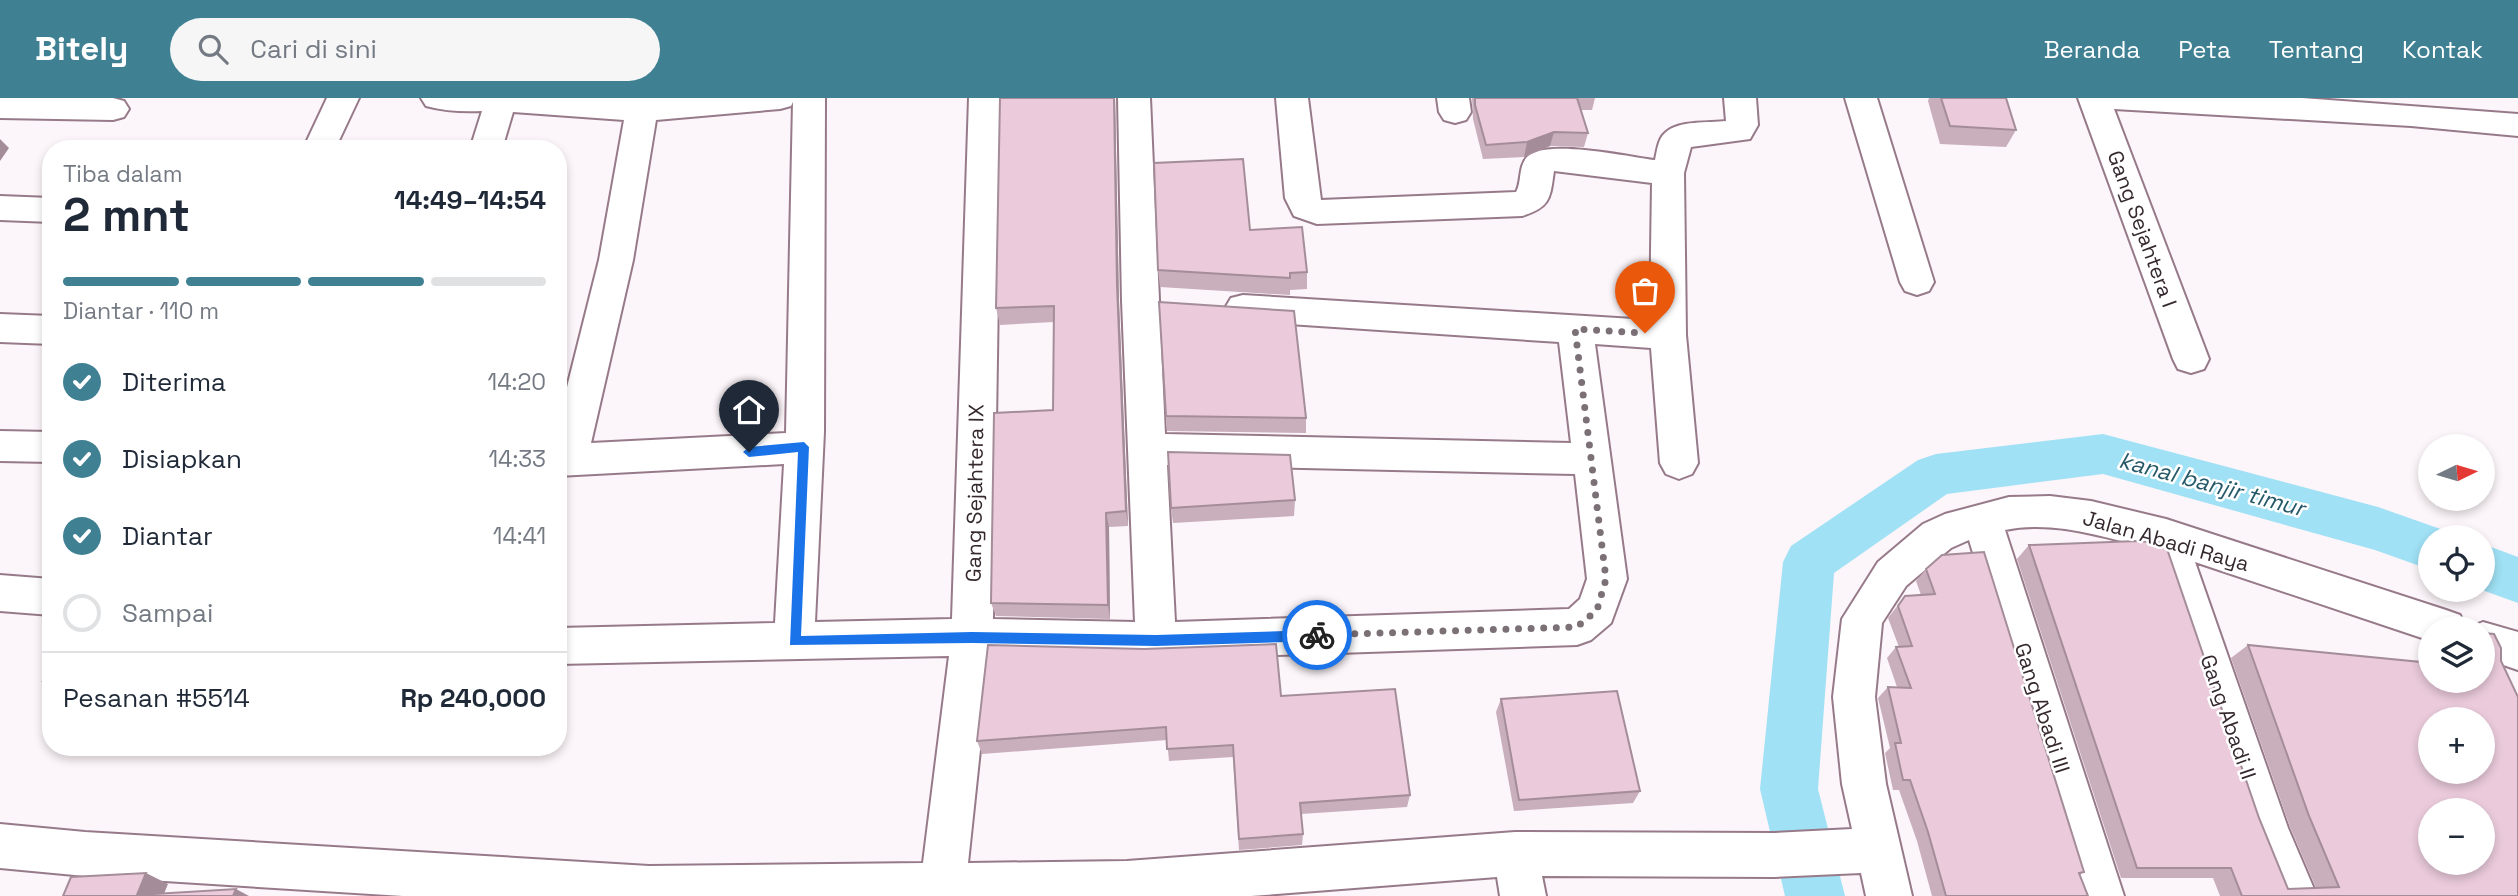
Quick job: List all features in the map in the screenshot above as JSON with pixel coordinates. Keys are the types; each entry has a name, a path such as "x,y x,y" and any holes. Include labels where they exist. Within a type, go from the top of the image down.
{"street":[{"path":"323,140 343,98"},
{"path":"449,99 642,110 780,98"},
{"path":"794,641 804,447 809,98"},
{"name":"Gang Sejahtera IX","path":"943,891 972,637 985,98"},
{"path":"1134,98 1153,302 1146,449 1156,641"},
{"path":"1292,98 1302,198 1306,207 1317,212 1522,204 1534,197 1538,166 1545,160 1553,159 1668,173"},
{"path":"1679,463 1668,335 1668,173 1675,141 1684,136 1739,131 1742,125 1740,98"},
{"path":"1861,98 1917,282"},
{"name":"Gang Sejahtera I","path":"2094,98 2191,359"},
{"path":"2108,98 2290,103 2518,125"},
{"path":"489,140 501,100"},
{"path":"0,107 114,109"},
{"path":"567,445 616,260 642,110"},
{"path":"0,208 42,210"},
{"path":"1208,305 1668,335"},
{"path":"0,328 42,330"},
{"path":"567,646 972,637 1156,641 1577,627 1597,610 1606,579 1575,329"},
{"path":"0,446 42,447"},
{"path":"567,460 804,447"},
{"path":"1146,449 1593,459"},
{"name":"Jalan Abadi Raya","path":"1889,896 1864,783 1854,697 1862,619 1892,574 1937,536 2009,513 2050,512 2091,517 2166,536 2418,619"},
{"name":"Gang Abadi III","path":"1982,520 2101,896"},
{"name":"Gang Abadi II","path":"2166,536 2266,828 2294,896"},
{"path":"0,593 42,596"},
{"path":"0,846 85,855 649,889 943,891 1127,889 1519,875 1880,850"}],"building":[{"path":"1000,98 1114,98 1117,285 1126,511 1106,513 1108,605 991,603 994,413 1053,410 1054,306 996,308"},
{"path":"1475,98 1577,98 1588,133 1554,132 1527,142 1486,145"},
{"path":"1941,98 2006,98 2016,130 1950,126"},
{"path":"1243,159 1250,230 1302,227 1307,272 1290,273 1290,278 1158,270 1154,163"},
{"path":"1159,302 1294,311 1306,418 1166,416"},
{"path":"1168,452 1290,455 1295,500 1171,508"},
{"path":"2137,541 2165,543 2259,818 2288,889 2339,887 2309,816 2248,645 2418,662 2418,693 2495,693 2495,636 2501,648 2501,661 2518,697 2518,896 2242,896 2231,868 2137,868 2029,545"},
{"path":"1984,552 2084,872 2079,873 2088,896 1946,896 1910,780 1903,780 1895,743 1901,743 1888,687 1911,688 1896,647 1912,646 1898,606 1905,596 1935,594 1926,569 1942,555"},
{"path":"1276,644 1281,696 1395,689 1410,795 1300,803 1303,834 1239,839 1233,745 1167,749 1166,727 977,741 988,645 1144,649"},
{"path":"1617,691 1640,791 1519,800 1501,699"},
{"path":"146,873 137,895 236,889 233,896 63,896 71,877"}],"waterway":[{"name":"kanal banjir timur","path":"1815,896 1789,789 1809,562 1936,475 2103,454 2378,529 2418,543"},
{"name":"kanal banjir timur","path":"2495,571 2518,580"}],"way so far":[{"path":"1317,635 1577,627 1597,610 1606,579 1575,329 1645,333"}],"route":[{"path":"749,452 804,447 794,641 972,637 1156,641 1317,635"}]}
